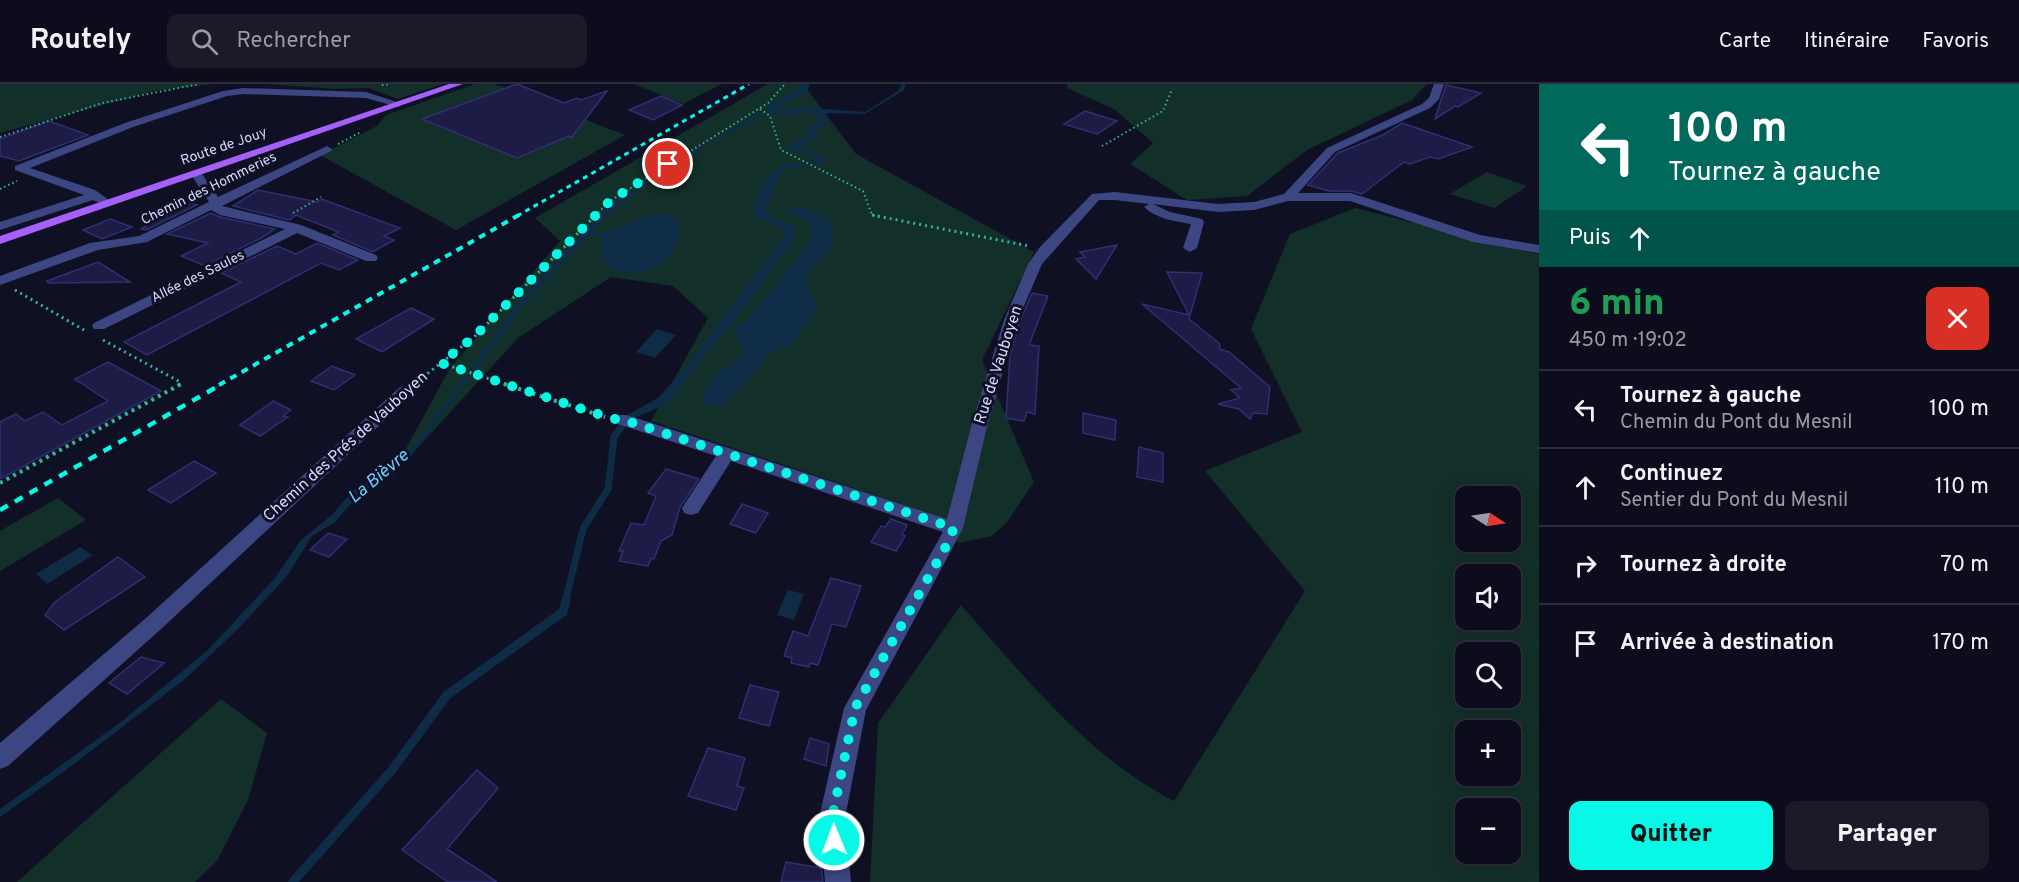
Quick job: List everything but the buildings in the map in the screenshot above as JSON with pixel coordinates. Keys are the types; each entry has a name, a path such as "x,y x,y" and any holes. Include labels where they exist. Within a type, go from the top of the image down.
{"main road":[{"name":"Route de Jouy","path":"0,240 458,84"}],"street":[{"path":"1288,197 1331,150 1426,106 1434,99 1439,84"},
{"path":"106,203 95,195 19,168 129,125 226,93 243,91 356,94 398,104"},
{"name":"Chemin des Hommeries","path":"0,281 95,246 141,239 327,149"},
{"path":"196,173 215,202 216,208 224,212 297,228 371,258"},
{"path":"0,226 95,195"},
{"name":"Rue de Vauboyen","path":"838,882 832,818 855,708 954,528 979,427 1011,320 1035,264 1096,197 1115,196 1218,208 1254,206 1288,197 1351,197 1478,239 1539,249"},
{"path":"1142,200 1166,215 1198,222 1190,248"},
{"name":"Allée des Saules","path":"99,326 297,228"},
{"name":"Chemin des Prés de Vauboyen","path":"0,758 153,624 406,391"},
{"path":"625,421 954,528"},
{"path":"692,508 727,454"}],"path":[{"path":"174,84 184,85"},
{"path":"0,137 102,103 184,85 199,84"},
{"name":"Chemin des Prés de Vauboyen","path":"406,391 474,337 610,201 761,109 785,84"},
{"path":"1102,146 1163,111 1172,89"},
{"path":"761,109 770,116 781,150 864,191 872,215 1046,250"},
{"path":"275,223 321,197"},
{"path":"441,363 625,421"},
{"path":"0,483 182,383"}],"green space":[{"path":"0,84 213,84 155,91 0,133"},
{"path":"266,84 443,84 398,99 369,88 335,89"},
{"path":"475,84 494,84 625,135 456,230 320,155 377,126 386,115"},
{"path":"634,84 722,84 683,104"},
{"path":"768,84 803,84 856,154 1034,252 982,360 1034,482 1007,522 992,536 959,543 938,516 651,421 708,318 673,286 611,277 518,338 390,478 450,368 560,241 535,218"},
{"path":"1068,84 1427,84 1412,100 1307,150 1247,196 1187,200 1130,164 1153,143 1114,109 1067,88"},
{"path":"1487,172 1527,186 1494,208 1450,194"},
{"path":"1355,208 1539,254 1539,882 870,882 878,723 961,605 1033,687 1085,738 1113,762 1174,801 1305,591 1205,471 1302,432 1251,329 1290,234"},
{"path":"58,498 86,520 0,571 0,531"},
{"path":"221,699 267,733 248,800 217,861 195,882 17,882"}],"water":[{"path":"800,84 810,84 807,92 782,104 779,110 808,108 865,112 898,91 902,84 906,84 904,90 865,114 826,113 829,120 819,128 816,140 797,146 825,157 825,162 817,165 811,161 816,159 813,156 785,147 807,136 808,127 817,121 818,116 806,112 787,116 769,114 766,107 794,92"},
{"path":"762,112 764,115 696,152 652,180 631,195 593,230 606,233 651,215 663,213 672,216 678,223 678,238 672,251 659,265 643,272 617,270 601,259 602,237 589,235 525,304 475,371 470,369 518,303 611,202 685,155"},
{"path":"803,162 812,167 789,168 781,172 765,210 771,216 795,228 794,239 732,324 744,324 807,246 811,228 806,221 789,212 791,208 801,208 823,217 827,211 832,230 831,248 808,275 807,287 817,308 812,320 800,329 793,345 767,354 760,366 723,407 707,406 703,397 710,382 743,351 736,337 738,329 731,325 666,404 635,418 627,415 658,398 681,373 784,236 783,230 756,216 753,206 765,179 770,174 792,163"},
{"path":"657,329 676,335 655,358 636,352"},
{"name":"La Bièvre","path":"467,373 472,374 410,458 360,494 335,522 312,536 287,576 240,627 185,679 0,817 0,809 121,722 208,650 275,578 301,540 333,514 353,490 400,461 407,454"},
{"path":"80,547 93,555 47,584 36,574"},
{"path":"788,590 804,594 794,620 777,615"}],"waterway":[{"path":"565,603 583,529 608,489 614,437 627,419"},
{"path":"293,882 392,770 447,695 563,612 566,601"}],"railway":[{"path":"517,216 749,84"},
{"path":"219,385 519,215"},
{"path":"0,510 222,384"}],"route":[{"path":"668,164 610,201 474,337 441,363 613,419 621,419 954,528 855,708 832,818 834,840"}]}
